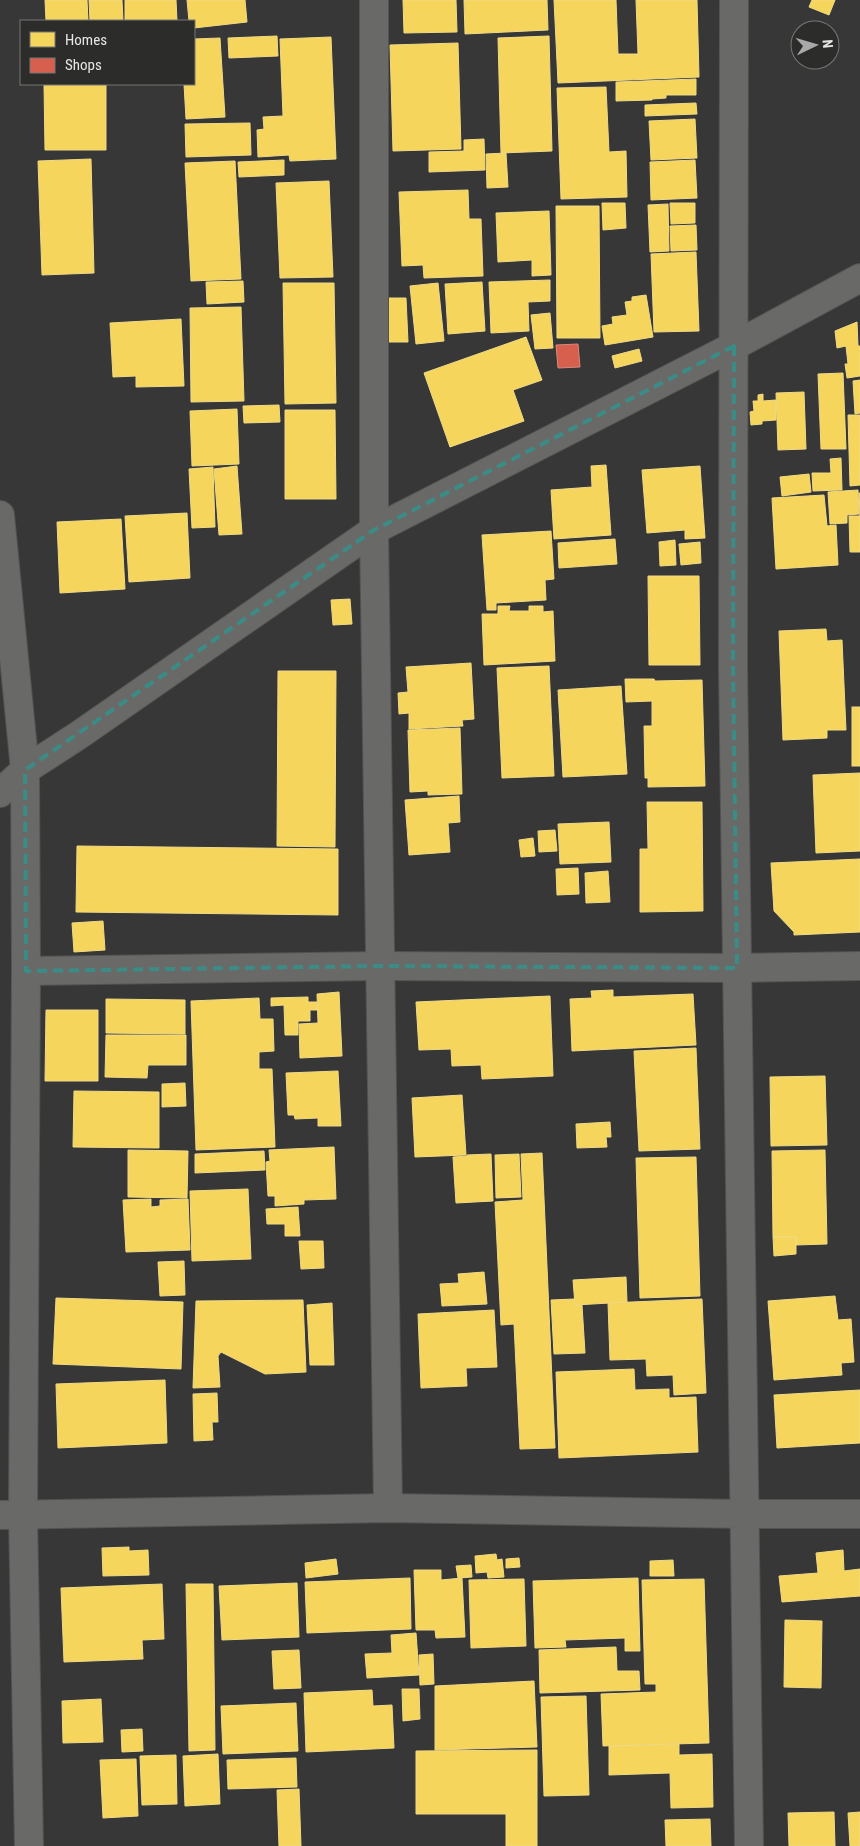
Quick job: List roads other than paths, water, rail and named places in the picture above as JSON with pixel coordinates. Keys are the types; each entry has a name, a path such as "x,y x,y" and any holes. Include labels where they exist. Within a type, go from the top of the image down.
{"street":[{"path":"374,0 374,530 388,1508"},
{"path":"734,0 732,666 749,1846"},
{"path":"0,793 25,770 88,729 374,530 734,346 860,278"},
{"path":"0,515 25,770 26,971 12,1515 29,1846"},
{"path":"26,971 381,966 737,968 860,966"},
{"path":"12,1515 388,1508 860,1514"}]}
